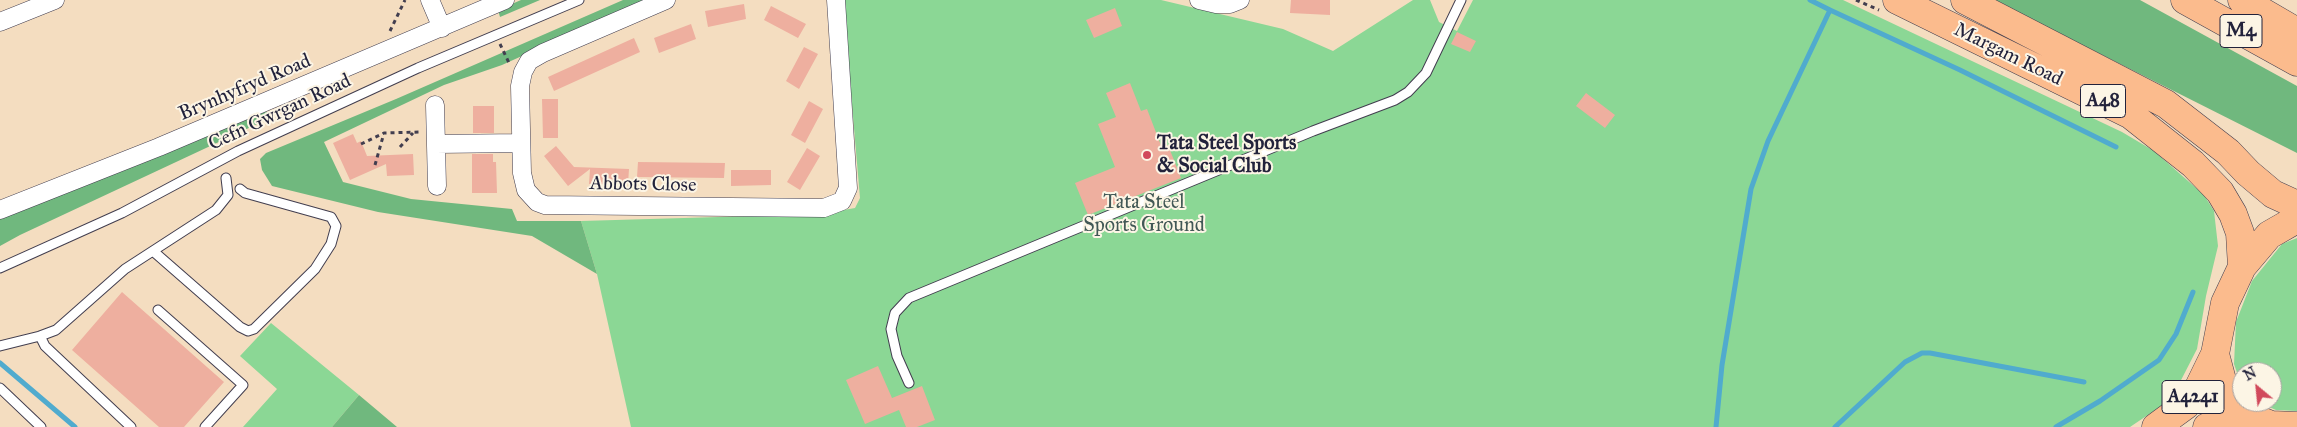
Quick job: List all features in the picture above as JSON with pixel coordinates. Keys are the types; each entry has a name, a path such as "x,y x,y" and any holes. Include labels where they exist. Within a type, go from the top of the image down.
{"main road":[{"name":"Margam Road","path":"1966,0 2166,104 2228,152 2248,173 2273,194 2297,205"},
{"name":"M4","path":"2185,0 2297,62"},
{"name":"M4","path":"2242,0 2297,32"},
{"name":"Margam Road","path":"1890,6 2132,115 2193,164 2220,192 2233,214 2240,233 2242,267"},
{"path":"2297,219 2269,235 2242,267 2225,303 2216,354 2223,384 2242,409 2256,419 2271,425 2297,426"},
{"name":"A4241","path":"2156,427 2186,405 2196,393 2216,354"},
{"name":"A4241","path":"2207,427 2234,420 2256,419"}],"street":[{"path":"0,22 55,0"},
{"path":"430,0 442,28"},
{"name":"Brynhyfryd Road","path":"0,210 67,185 387,52 505,0"},
{"name":"Abbots Close","path":"666,0 543,53 529,61 523,72 520,86 521,143 523,182 532,198 544,205 824,208 835,205 846,196 848,188 836,0"},
{"path":"1199,0 1216,4 1230,4 1240,0"},
{"path":"435,105 437,186"},
{"path":"436,138 521,143"}],"lane":[{"name":"Cefn Gwrgan Road","path":"0,268 122,213 238,150 418,68 579,0"},
{"path":"909,383 895,351 891,329 895,313 909,298 1314,131 1383,106 1408,92 1432,63 1461,0"},
{"path":"0,346 56,330 117,275 204,219 223,204 228,195 226,178"},
{"path":"153,251 243,330 254,329 315,269 331,244 336,226 330,217 256,196 240,188"},
{"path":"158,310 243,385 205,427"},
{"path":"40,336 45,346 131,427"},
{"path":"0,388 41,427"}],"path":[{"path":"387,52 384,43 405,0"},
{"path":"1856,0 1890,6"},
{"path":"361,144 384,133 414,132 436,138"},
{"path":"400,147 414,132"},
{"path":"375,165 384,133"}],"green space":[{"path":"521,0 540,0 500,17 498,10"},
{"path":"623,0 646,0 502,65 444,85 324,142 343,182 411,199 512,209 517,221 581,221 597,274 532,236 378,212 272,186 262,170 260,159 266,153 396,99"},
{"name":"Tata Steel Sports Ground","path":"843,0 1161,0 1283,29 1333,51 1413,0 1430,0 1439,22 1457,31 1473,0 1843,0 2122,132 2154,151 2204,195 2214,211 2218,246 2206,296 2197,349 2178,386 2182,392 2130,427 631,427 597,274 581,221 821,214 855,208 860,198"},
{"path":"1993,0 2140,0 2297,86 2297,153"},
{"path":"265,111 269,113 268,119 0,246 0,218"},
{"path":"2297,238 2297,411 2282,410 2282,362 2234,362 2236,322 2252,281 2282,244"},
{"path":"271,323 359,395 332,427 243,427 277,389 240,356"},
{"path":"359,395 397,427 332,427"}],"building":[{"path":"1291,0 1330,0 1330,15 1290,13"},
{"path":"744,4 746,19 708,27 705,11"},
{"path":"771,6 806,24 798,38 764,20"},
{"path":"1115,8 1122,26 1094,38 1086,20"},
{"path":"691,24 696,39 659,53 654,38"},
{"path":"1457,32 1476,41 1470,52 1451,44"},
{"path":"634,38 640,52 554,91 548,77"},
{"path":"804,47 818,54 799,89 786,81"},
{"name":"Tata Steel Sports & Social Club","path":"1130,83 1141,111 1147,109 1162,148 1168,145 1181,178 1088,215 1075,183 1115,167 1098,124 1116,117 1106,93"},
{"path":"1586,93 1615,115 1605,128 1576,106"},
{"path":"542,99 558,99 558,138 543,138"},
{"path":"809,101 823,109 805,143 791,135"},
{"path":"473,106 494,106 494,133 473,133"},
{"path":"353,134 357,143 361,141 367,156 413,154 414,175 387,176 386,164 350,180 333,143"},
{"path":"556,146 574,167 629,169 628,184 589,184 590,169 568,186 544,156"},
{"path":"807,148 820,156 800,190 787,182"},
{"path":"472,154 493,154 493,162 496,162 497,193 472,193"},
{"path":"638,162 725,163 724,178 637,177"},
{"path":"731,170 771,170 771,185 731,186"},
{"path":"122,292 224,382 184,427 159,427 72,350"},
{"path":"878,366 892,398 922,386 935,420 917,427 906,427 899,410 865,424 846,380"}],"waterway":[{"path":"1716,427 1722,365 1751,189 1768,141 1830,10 1810,0"},
{"path":"1830,10 1960,70 2116,147"},
{"path":"2056,427 2100,401 2159,360 2176,334 2193,292"},
{"path":"1835,427 1905,362 1922,353 2084,382"},
{"path":"0,363 75,427"}],"place":[{"name":"Tata Steel Sports & Social Club","path":"1147,155"}]}
